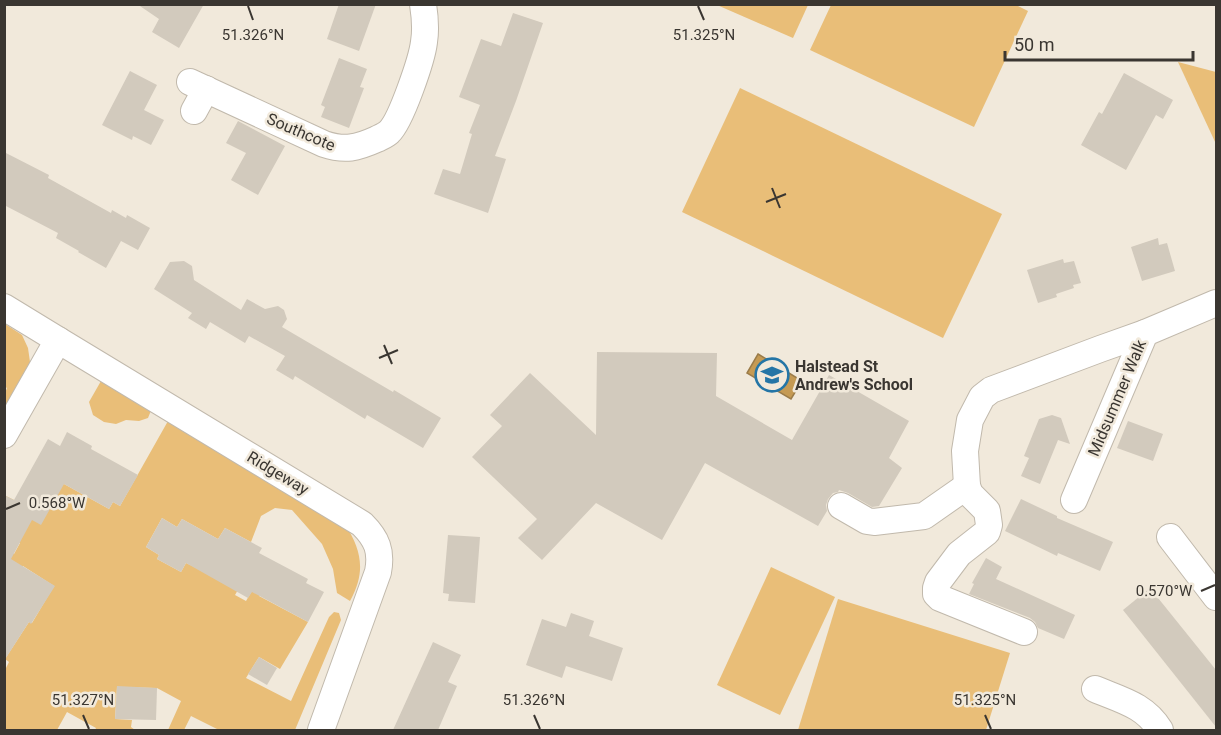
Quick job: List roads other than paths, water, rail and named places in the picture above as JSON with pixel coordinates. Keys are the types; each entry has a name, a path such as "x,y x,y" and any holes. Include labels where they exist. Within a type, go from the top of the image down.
{"street":[{"name":"Southcote","path":"197,94 336,148 349,149 368,143 395,139 399,118 419,64 424,42 423,4"},
{"name":"Midsummer Walk","path":"1074,500 1145,333 1216,303"},
{"name":"Ridgeway","path":"4,307 362,524 375,538 380,554 378,572 323,730"},
{"path":"1024,632 940,598 936,594 938,582 952,563 987,532 989,525 987,511 975,501 967,486 965,452 970,420 982,397 991,390 1145,333"},
{"path":"4,435 58,340"},
{"path":"841,506 867,521 920,518 967,486"},
{"path":"1170,537 1216,597"},
{"path":"1095,689 1140,708 1160,730"}],"place":[{"name":"Halstead St Andrew's School","path":"772,375"}]}
